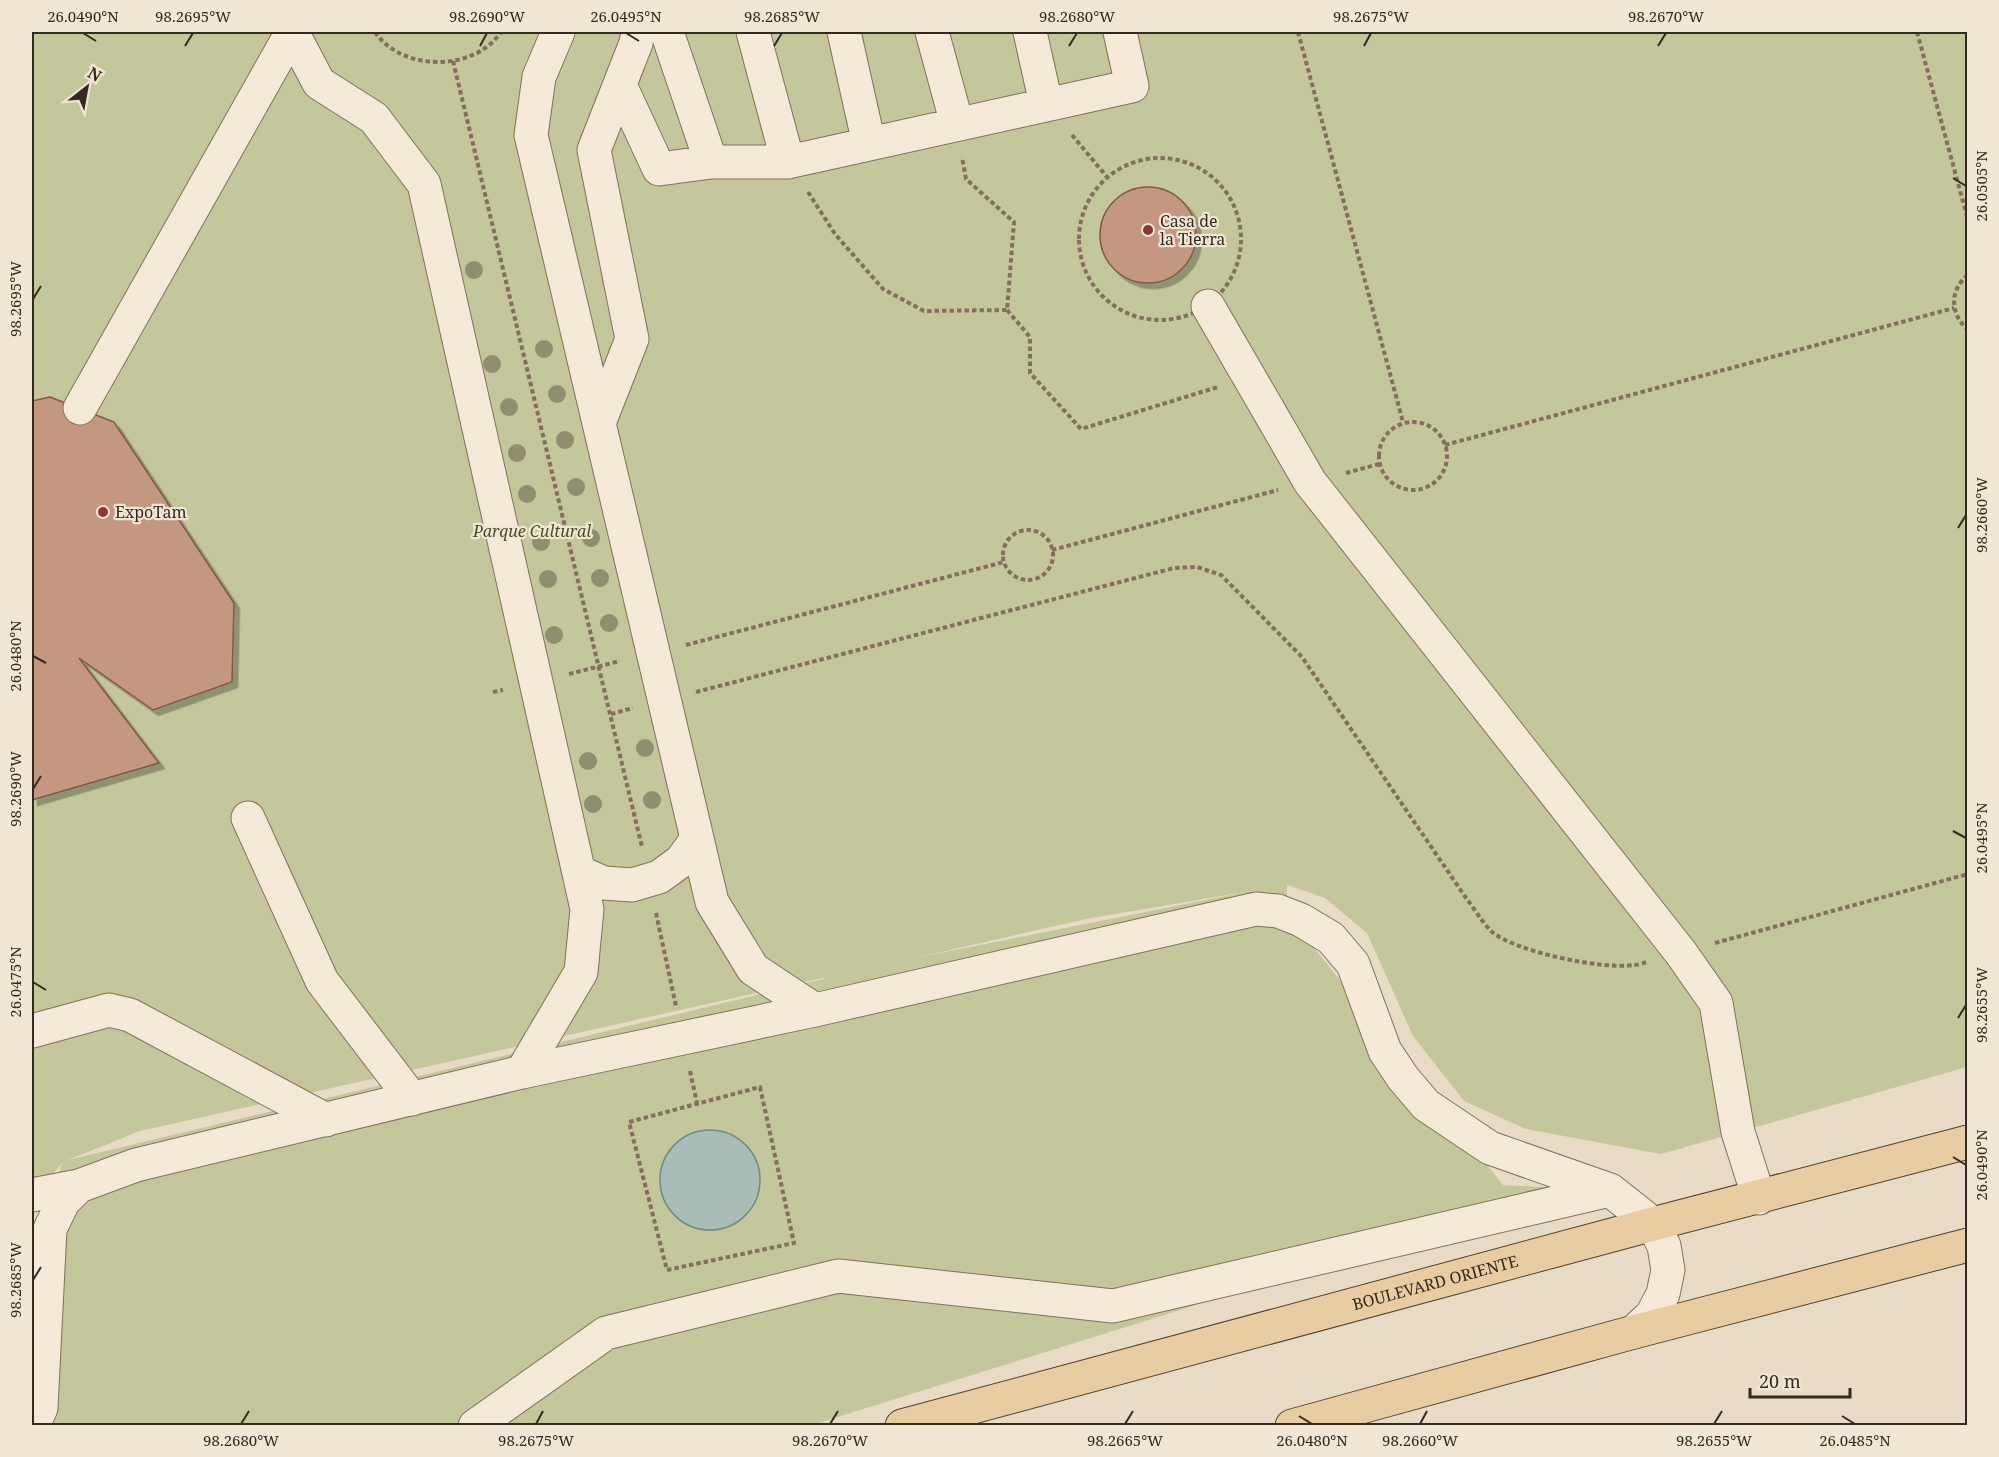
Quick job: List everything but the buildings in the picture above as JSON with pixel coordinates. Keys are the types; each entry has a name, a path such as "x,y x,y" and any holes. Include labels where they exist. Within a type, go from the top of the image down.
{"main road":[{"name":"BOULEVARD ORIENTE","path":"902,1425 1968,1142"},
{"path":"1292,1425 1634,1332 1968,1245"}],"street":[{"path":"80,408 292,32"},
{"path":"292,32 319,83 374,118 424,184 579,872 587,909 581,972 522,1072"},
{"path":"558,32 539,77 531,135 712,902 753,969 815,1010"},
{"path":"599,423 632,339 594,150 636,43 638,32"},
{"path":"667,32 711,162"},
{"path":"753,32 788,162"},
{"path":"844,32 869,144"},
{"path":"932,32 957,124"},
{"path":"1030,32 1046,104"},
{"path":"620,85 658,169 711,162 788,162 1132,86 1120,32"},
{"path":"1208,306 1310,482 1680,953 1716,1003 1738,1132 1759,1197"},
{"path":"248,818 322,981 412,1099"},
{"path":"579,872 604,883 632,885 659,877 681,861 697,838"},
{"path":"32,1195 79,1186 136,1165 522,1072 815,1010 1256,909 1278,911 1301,920 1331,938 1353,964 1385,1051 1403,1078 1426,1105 1490,1148 1610,1190 1653,1224 1664,1246 1668,1270 1663,1294 1652,1315 1634,1332"},
{"path":"32,1031 109,1010 130,1014 327,1120"},
{"path":"33,1425 41,1408 50,1229 63,1202 79,1186"},
{"path":"475,1425 606,1333 838,1276 1113,1306 1610,1190"}],"path":[{"path":"375,32 400,53 425,61 453,61 477,53 501,32"},
{"path":"1298,32 1403,423"},
{"path":"1917,32 1968,220"},
{"path":"453,61 611,714 697,1103"},
{"path":"1046,104 1107,177"},
{"path":"957,124 966,178 1014,222 1007,310 1030,337 1030,373 1081,429 1250,377"},
{"path":"1155,157 1181,160 1205,171 1225,189 1237,212 1242,238 1241,246 1238,263 1226,287 1208,306 1183,317 1155,320 1128,314 1105,299 1089,277 1080,251 1080,224 1089,198 1107,177 1129,163 1155,157"},
{"path":"788,162 835,234 883,290 924,311 1007,310"},
{"path":"1968,275 1958,285 1954,297 1954,308 1958,319 1968,330"},
{"path":"1445,445 1954,308"},
{"path":"1420,421 1430,425 1445,445 1447,463 1442,474 1434,483 1424,488 1412,490 1400,488 1382,473 1378,450 1382,439 1389,430 1403,423 1420,421"},
{"path":"1052,550 1379,464"},
{"path":"1024,530 1040,533 1047,538 1052,550 1049,569 1035,579 1018,578 1011,574 1004,562 1005,543 1017,532 1024,530"},
{"path":"493,692 654,653 1004,562"},
{"path":"611,714 1174,568 1197,567 1221,575 1302,657 1466,898 1492,932 1527,950 1597,964 1633,966 1968,874"},
{"path":"760,1087 794,1243 666,1270 629,1122 697,1103 760,1087"}],"green space":[{"name":"Parque Cultural","path":"32,32 1967,32 1967,1067 1661,1154 1526,1129 1464,1101 1413,1036 1367,933 1325,898 1287,885 1287,914 1503,1185 1564,1188 1530,1201 812,1425 32,1425 32,1259 62,1163 32,1199","holes":["1251,891 915,958 1086,919","824,979 68,1160 140,1131"]}],"water":[{"path":"710,1130 729,1134 745,1145 756,1161 760,1180 756,1199 745,1215 729,1226 710,1230 691,1226 675,1215 664,1199 660,1180 664,1161 675,1145 691,1134"}],"place":[{"name":"Casa de la Tierra","path":"1148,230"},
{"name":"ExpoTam","path":"103,512"}]}
